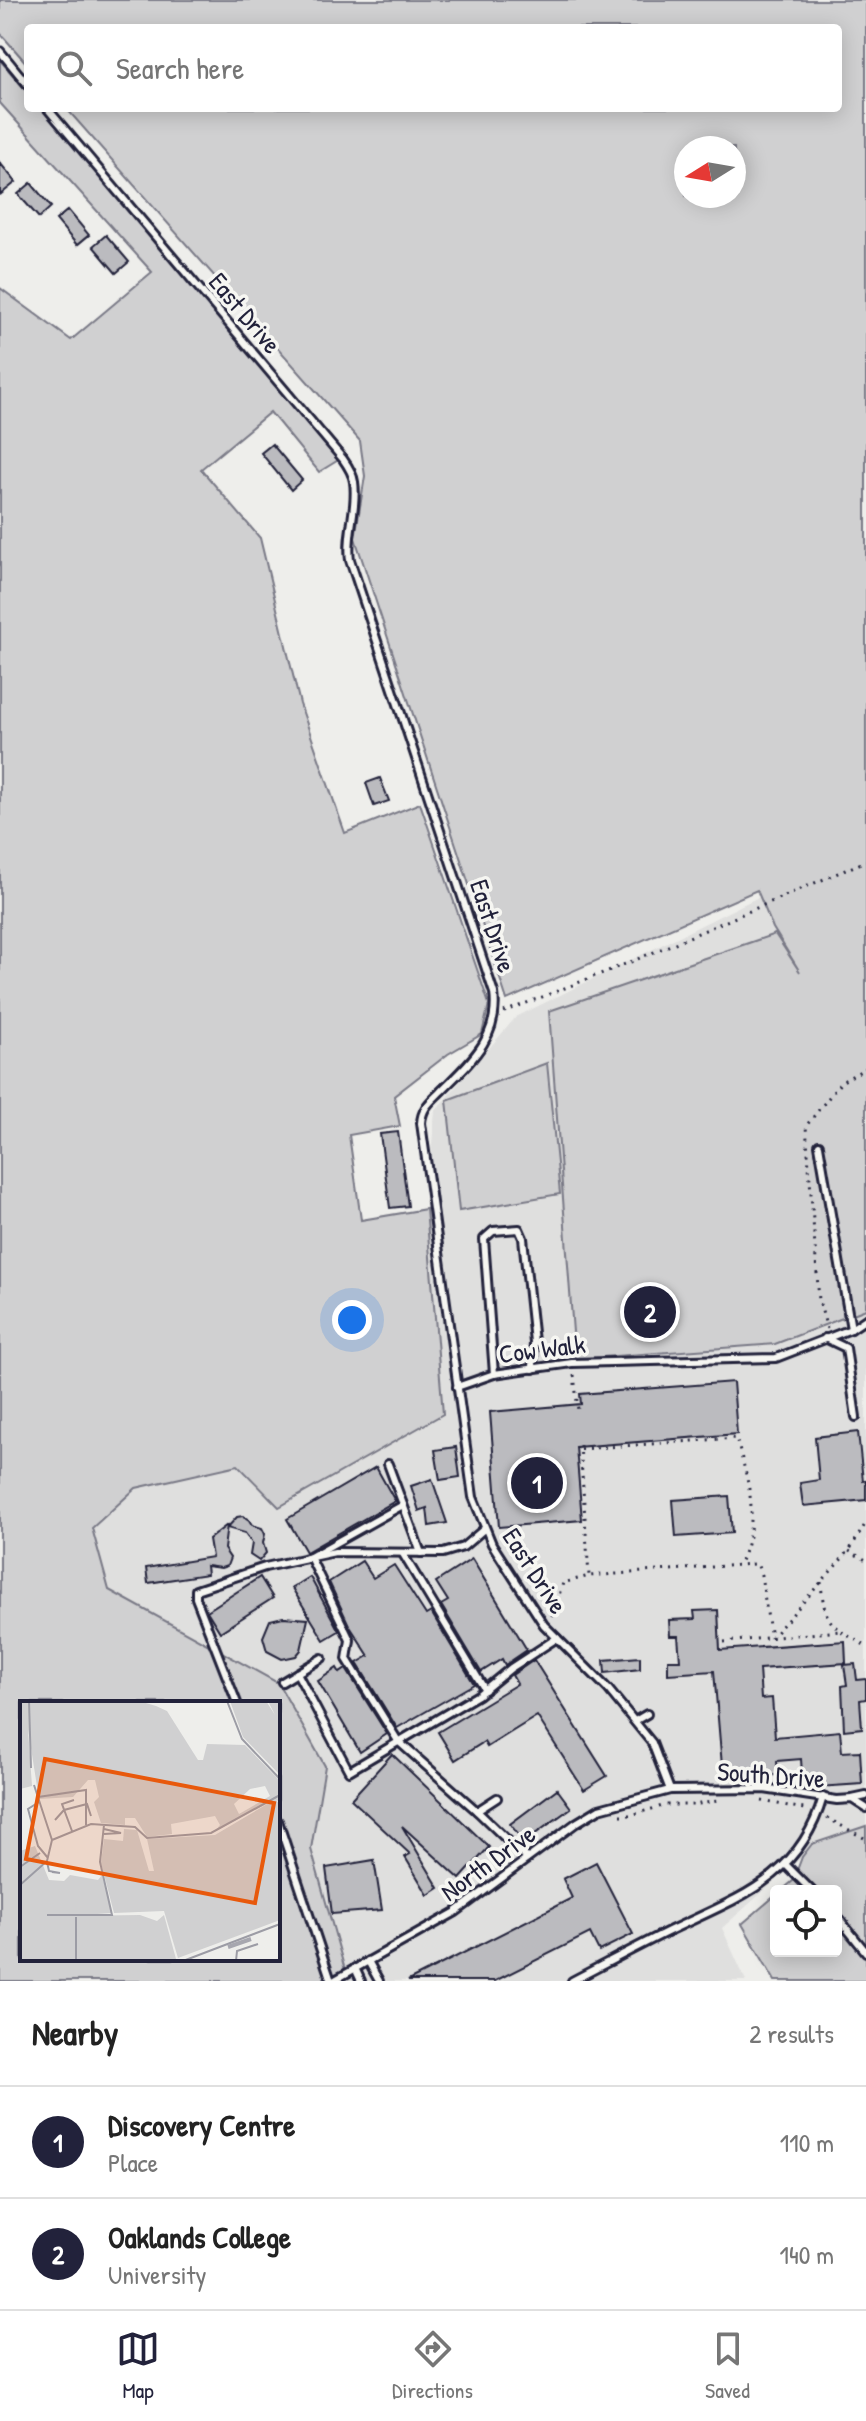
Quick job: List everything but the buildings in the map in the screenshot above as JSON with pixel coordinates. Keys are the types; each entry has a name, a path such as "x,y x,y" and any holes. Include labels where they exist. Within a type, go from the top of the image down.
{"lane":[{"path":"0,51 24,80"},
{"name":"East Drive","path":"50,112 343,459 353,476 354,494 348,537 350,560 494,993 496,1014 488,1039 421,1114 473,1497 484,1529 544,1625 608,1689 652,1743 670,1790"},
{"path":"819,1145 851,1329"},
{"path":"494,1374 484,1239 493,1231 519,1229 523,1238 534,1342 533,1369"},
{"name":"Cow Walk","path":"457,1387 494,1374 572,1363 776,1358 851,1329 866,1319"},
{"path":"825,1338 846,1348 856,1417"},
{"path":"388,1464 421,1553"},
{"path":"310,1557 403,1505"},
{"path":"236,1701 196,1598 196,1590 265,1567 335,1552 443,1553 463,1547 484,1529"},
{"path":"403,1554 485,1690"},
{"path":"310,1557 350,1640 347,1659 398,1741 527,1859"},
{"path":"297,1673 349,1771 485,1690 511,1668 557,1638"},
{"path":"282,1682 322,1658"},
{"path":"635,1721 647,1714"},
{"name":"South Drive","path":"670,1790 764,1789 837,1800 852,1799 866,1808"},
{"name":"North Drive","path":"332,1981 448,1916 599,1809 670,1790"},
{"path":"852,1799 866,1796"},
{"path":"572,1981 671,1930 739,1900 786,1865 811,1832 823,1797"},
{"path":"477,1811 497,1798"},
{"path":"280,1827 332,1981"},
{"path":"786,1865 806,1885"},
{"path":"842,1922 866,1952"},
{"path":"368,1961 379,1981"},
{"path":"355,1968 361,1981"}],"path":[{"path":"496,1014 633,961 866,861"},
{"path":"572,1363 578,1410"},
{"path":"589,1576 580,1447 736,1438 750,1484 752,1506 750,1540 739,1565"},
{"path":"771,1638 849,1551 866,1523"},
{"path":"849,1551 866,1560"},
{"path":"544,1625 554,1614 563,1583 589,1576 758,1566 771,1638"},
{"path":"821,1582 828,1620 866,1646"},
{"path":"724,1642 841,1631"},
{"path":"617,1815 631,1815 666,1805 693,1805 728,1799"},
{"path":"754,1800 819,1814 866,1839"}],"shaded area":[{"path":"0,0 866,0 866,1309 775,1344 575,1359 549,1011 775,934 800,972 773,928 757,890 507,1000 355,538 365,476 360,441 70,112 842,112 842,24 24,24 24,60 0,33"},
{"path":"0,60 24,88 24,112 44,112 340,459 319,472 270,412 201,469 260,538 300,704 345,833 420,803 489,1004 482,1034 448,1054 394,1096 400,1126 349,1135 361,1220 426,1209 443,1414 279,1507 238,1465 136,1488 92,1528 109,1590 278,1683 325,1766 311,1849 345,1970 324,1981 0,1981 0,288 71,340 152,272 0,103"},
{"path":"866,848 866,1826 812,1844 802,1857 722,1928 746,1981 331,1981 345,1970 311,1849 325,1766 278,1683 109,1590 92,1528 136,1488 443,1415 426,1209 435,1111 516,1017 748,902"},
{"path":"547,1063 560,1194 459,1211 447,1100"},
{"path":"866,1826 866,1981 775,1981 742,1924 770,1900 770,1957 842,1957 842,1885 788,1885 812,1844"}],"place":[{"name":"Oaklands College","path":"650,1312"},
{"name":"Discovery Centre","path":"537,1483"}]}
